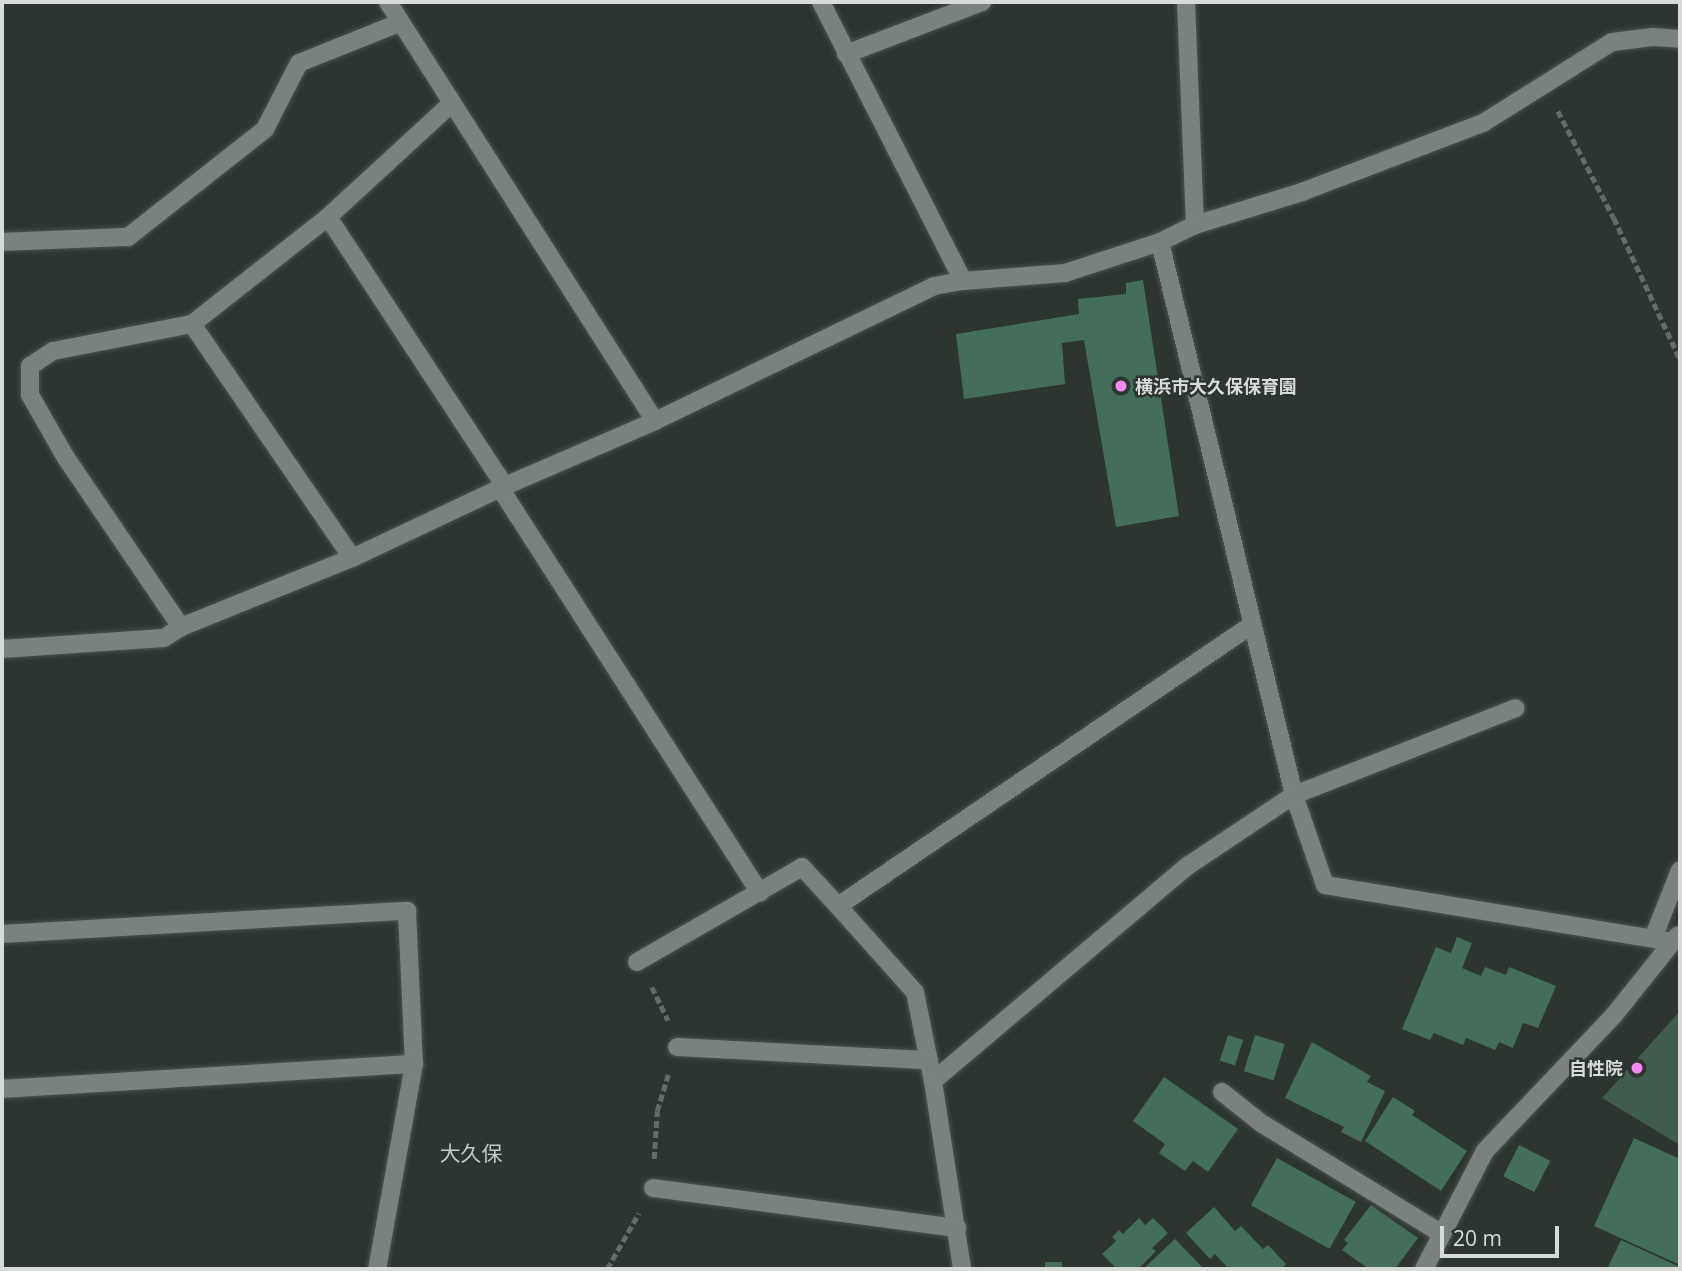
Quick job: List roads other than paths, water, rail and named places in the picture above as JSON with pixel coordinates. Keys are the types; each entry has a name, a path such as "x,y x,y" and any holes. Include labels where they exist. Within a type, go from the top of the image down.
{"street":[{"path":"387,2 655,421"},
{"path":"821,2 963,281"},
{"path":"846,54 982,2"},
{"path":"1186,2 1195,225"},
{"path":"2,242 128,237 265,129 299,63 399,23"},
{"path":"2,649 164,638 181,627 352,558 503,487 655,421 934,286 963,281 1065,273 1160,242 1195,225 1301,192 1483,122 1543,82 1612,42 1653,37 1680,39"},
{"path":"181,627 66,458 30,395 30,366 53,351 192,324 328,217 451,104"},
{"path":"328,217 760,893"},
{"path":"1160,242 1294,795 1325,886 1653,938 1677,937"},
{"path":"192,324 352,558"},
{"path":"838,906 1251,625"},
{"path":"933,1081 1189,865 1294,795 1517,708"},
{"path":"638,962 802,867 915,992 933,1081 962,1269"},
{"path":"1653,938 1680,870"},
{"path":"2,934 407,911 414,1064 377,1269"},
{"path":"1424,1269 1485,1151 1614,1015 1677,937"},
{"path":"677,1047 929,1060"},
{"path":"2,1089 414,1064"},
{"path":"1222,1092 1261,1123 1442,1234"},
{"path":"653,1188 957,1228"}],"place":[{"name":"横浜市大久保保育園","path":"1121,386"},
{"name":"自性院","path":"1637,1068"}],"district":[{"name":"大久保","path":"471,1153"}]}
